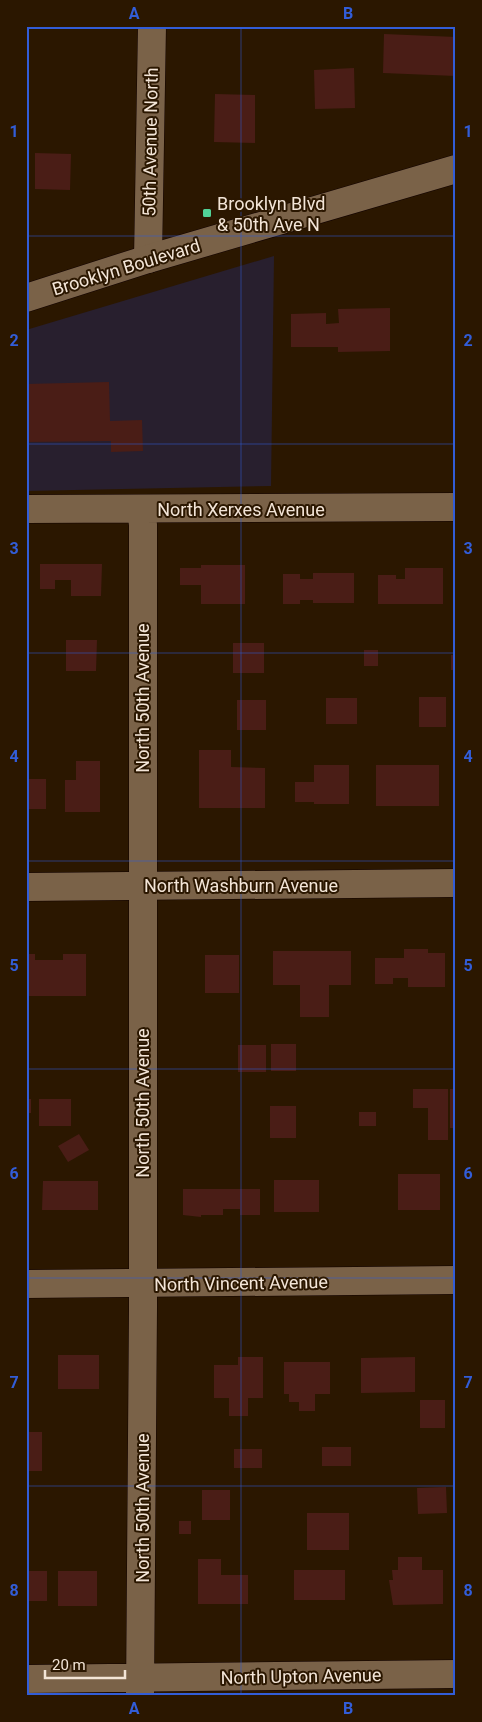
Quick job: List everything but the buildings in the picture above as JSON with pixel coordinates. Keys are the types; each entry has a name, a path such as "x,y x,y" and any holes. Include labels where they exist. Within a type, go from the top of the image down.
{"street":[{"name":"50th Avenue North","path":"148,259 152,26"},
{"name":"Brooklyn Boulevard","path":"26,298 148,259 456,168"},
{"name":"North Xerxes Avenue","path":"26,509 456,508"},
{"name":"North 50th Avenue","path":"140,1687 143,1284 143,525 141,510"},
{"name":"North Washburn Avenue","path":"26,887 456,884"},
{"name":"North Vincent Avenue","path":"26,1284 456,1280"},
{"name":"North Upton Avenue","path":"26,1679 140,1687 456,1674"}],"shaded area":[{"path":"274,256 271,486 26,491 26,330"}],"place":[{"name":"Brooklyn Blvd & 50th Ave N","path":"207,213"}]}
